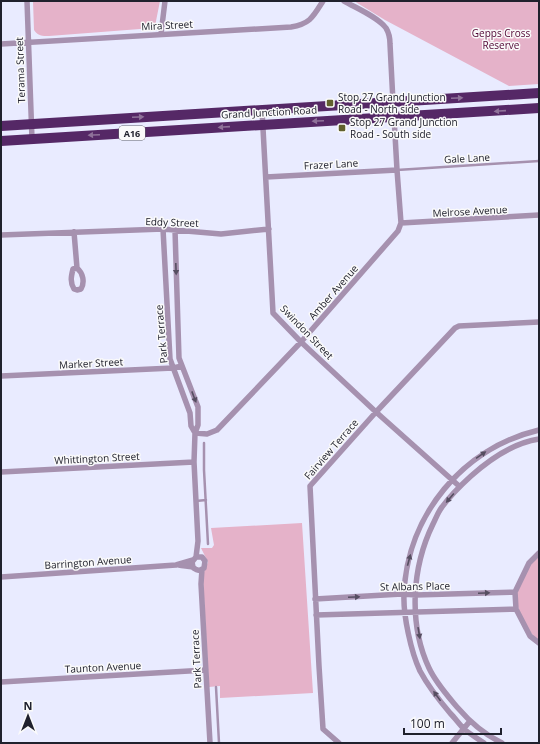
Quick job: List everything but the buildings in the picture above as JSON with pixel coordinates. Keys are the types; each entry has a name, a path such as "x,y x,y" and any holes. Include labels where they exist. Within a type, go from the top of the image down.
{"highway":[{"name":"Grand Junction Road","path":"1,126 539,93"},
{"name":"Grand Junction Road","path":"1,141 539,108"}],"street":[{"name":"Terama Street","path":"27,1 32,139"},
{"path":"161,34 165,1"},
{"name":"Mira Street","path":"1,44 291,27 302,25 312,19 323,1"},
{"path":"344,1 379,22 390,36 393,102"},
{"name":"Swindon Street","path":"262,110 273,312 301,342 376,412 459,486"},
{"path":"394,117 401,224"},
{"name":"Frazer Lane","path":"266,177 397,170"},
{"name":"Melrose Avenue","path":"401,224 539,215"},
{"name":"Amber Avenue","path":"195,433 207,434 217,430 301,342 398,231 401,224"},
{"name":"Eddy Street","path":"1,235 163,229 220,234 269,229"},
{"name":"Park Terrace","path":"163,229 170,360 190,413 191,426 195,433"},
{"name":"Park Terrace","path":"175,230 179,358 198,407 198,425 195,433 194,462 198,540 197,558"},
{"path":"74,232 77,268"},
{"name":"Fairview Terrace","path":"339,743 323,729 310,486 376,412 455,328 459,326 539,322"},
{"name":"Marker Street","path":"1,376 173,368 182,366"},
{"path":"484,743 464,729 437,697 420,670 410,640 404,612 406,571 416,536 432,505 452,479 479,456 505,441 539,430"},
{"path":"502,743 470,721 444,692 429,667 419,638 416,611 417,573 426,539 441,508 459,486 484,463 509,448 539,439"},
{"name":"Whittington Street","path":"1,472 194,462"},
{"path":"539,553 529,563 515,592 516,609 530,636 539,643"},
{"path":"197,558 206,563 197,569 192,562 197,558"},
{"name":"Barrington Avenue","path":"1,577 176,564 197,558"},
{"name":"Barrington Avenue","path":"176,564 197,569"},
{"name":"Park Terrace","path":"197,569 201,584 210,743"},
{"name":"St Albans Place","path":"315,599 404,594 416,595 515,592"},
{"path":"316,615 516,609"},
{"name":"Taunton Avenue","path":"1,682 206,670"},
{"path":"452,743 470,721"}],"lane":[{"name":"Gale Lane","path":"397,170 539,162"},
{"path":"204,443 208,544"},
{"path":"196,500 206,500"},
{"name":"Park Terrace","path":"216,687 219,743"},
{"path":"208,708 217,708"}],"green space":[{"path":"33,1 160,1 155,26 153,28 44,36 40,35 34,30"},
{"name":"Gepps Cross Reserve","path":"354,1 539,1 539,84 509,86 385,20"},
{"path":"302,523 313,693 220,698 220,686 209,687 203,581 204,572 208,562 201,548 212,548 214,545 211,528"},
{"path":"539,553 539,643 521,620 515,592 529,563"}],"place":[{"name":"Stop 27 Grand Junction Road - North side","path":"330,103"},
{"name":"Stop 27 Grand Junction Road - South side","path":"342,128"}]}
